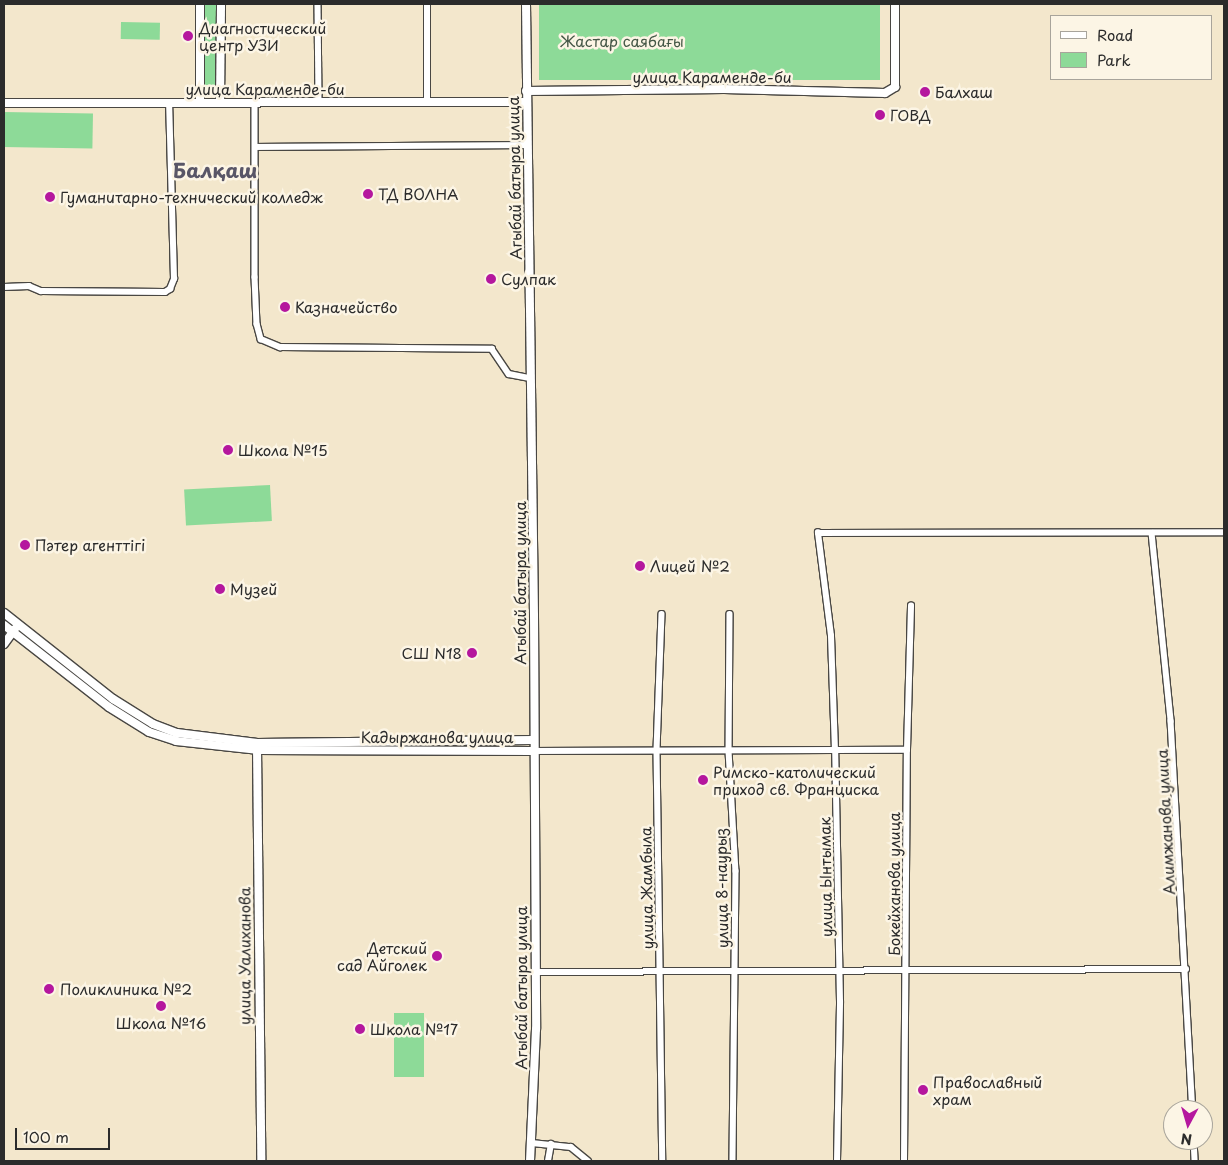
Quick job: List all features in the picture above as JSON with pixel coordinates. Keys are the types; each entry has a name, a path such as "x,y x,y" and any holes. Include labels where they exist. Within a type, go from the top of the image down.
{"main road":[{"path":"200,4 200,102"},
{"path":"220,102 221,4"},
{"name":"Агыбай батыра улица","path":"526,4 536,972 530,1161"},
{"name":"улица Караменде-би","path":"526,91 724,89 885,93 895,87 895,4"},
{"name":"улица Караменде-би","path":"4,103 526,102"},
{"name":"Кадыржанова улица","path":"4,613 113,699 153,724 204,738 257,746 533,740"},
{"name":"Кадыржанова улица","path":"4,625 109,707 149,732 203,746 533,751"},
{"path":"4,644 18,625"},
{"name":"улица Уалиханова","path":"257,746 261,1161"}],"street":[{"path":"318,4 319,102"},
{"path":"426,102 427,4"},
{"path":"4,287 29,286 41,291 165,292 170,289 174,279 169,102"},
{"path":"255,102 256,324 266,344 280,347 492,349 509,374 530,378"},
{"path":"255,147 332,148 527,145"},
{"name":"улица Ынтымак","path":"837,1161 839,971 835,751 831,636 818,532 1152,533"},
{"path":"1152,533 1224,532"},
{"name":"Алимжанова улица","path":"1152,533 1171,721 1192,1100"},
{"name":"Бокейханова улица","path":"904,1161 907,971 907,750 911,606"},
{"name":"улица Жамбыла","path":"662,614 657,751 663,1161"},
{"name":"улица 8-наурыз","path":"730,614 729,750 736,871 733,1161"},
{"name":"Кадыржанова улица","path":"533,751 907,750"},
{"path":"536,972 1186,970"},
{"path":"532,1142 578,1150 588,1161"},
{"path":"548,1161 551,1144"}],"green space":[{"path":"205,4 216,4 216,85 205,85"},
{"name":"Жастар саябағы","path":"539,4 880,4 880,80 539,80"},
{"path":"121,22 160,23 160,40 121,39"},
{"path":"4,112 93,114 92,149 4,147"},
{"path":"270,485 272,521 186,525 184,490"},
{"path":"394,1013 424,1013 424,1077 394,1077"}],"place":[{"name":"Диагностический центр УЗИ","path":"188,36"},
{"name":"Балхаш","path":"925,92"},
{"name":"ГОВД","path":"880,115"},
{"name":"ТД ВОЛНА","path":"368,194"},
{"name":"Гуманитарно-технический колледж","path":"50,197"},
{"name":"Сулпак","path":"491,279"},
{"name":"Казначейство","path":"285,307"},
{"name":"Школа №15","path":"228,450"},
{"name":"Пәтер агенттігі","path":"25,545"},
{"name":"Лицей №2","path":"640,566"},
{"name":"Музей","path":"220,589"},
{"name":"СШ N18","path":"472,653"},
{"name":"Римско-католический приход св. Франциска","path":"703,780"},
{"name":"Детский сад Айголек","path":"437,956"},
{"name":"Поликлиника №2","path":"49,989"},
{"name":"Школа №16","path":"161,1006"},
{"name":"Школа №17","path":"360,1029"},
{"name":"Православный храм","path":"923,1090"}],"district":[{"name":"Балқаш","path":"215,170"}]}
